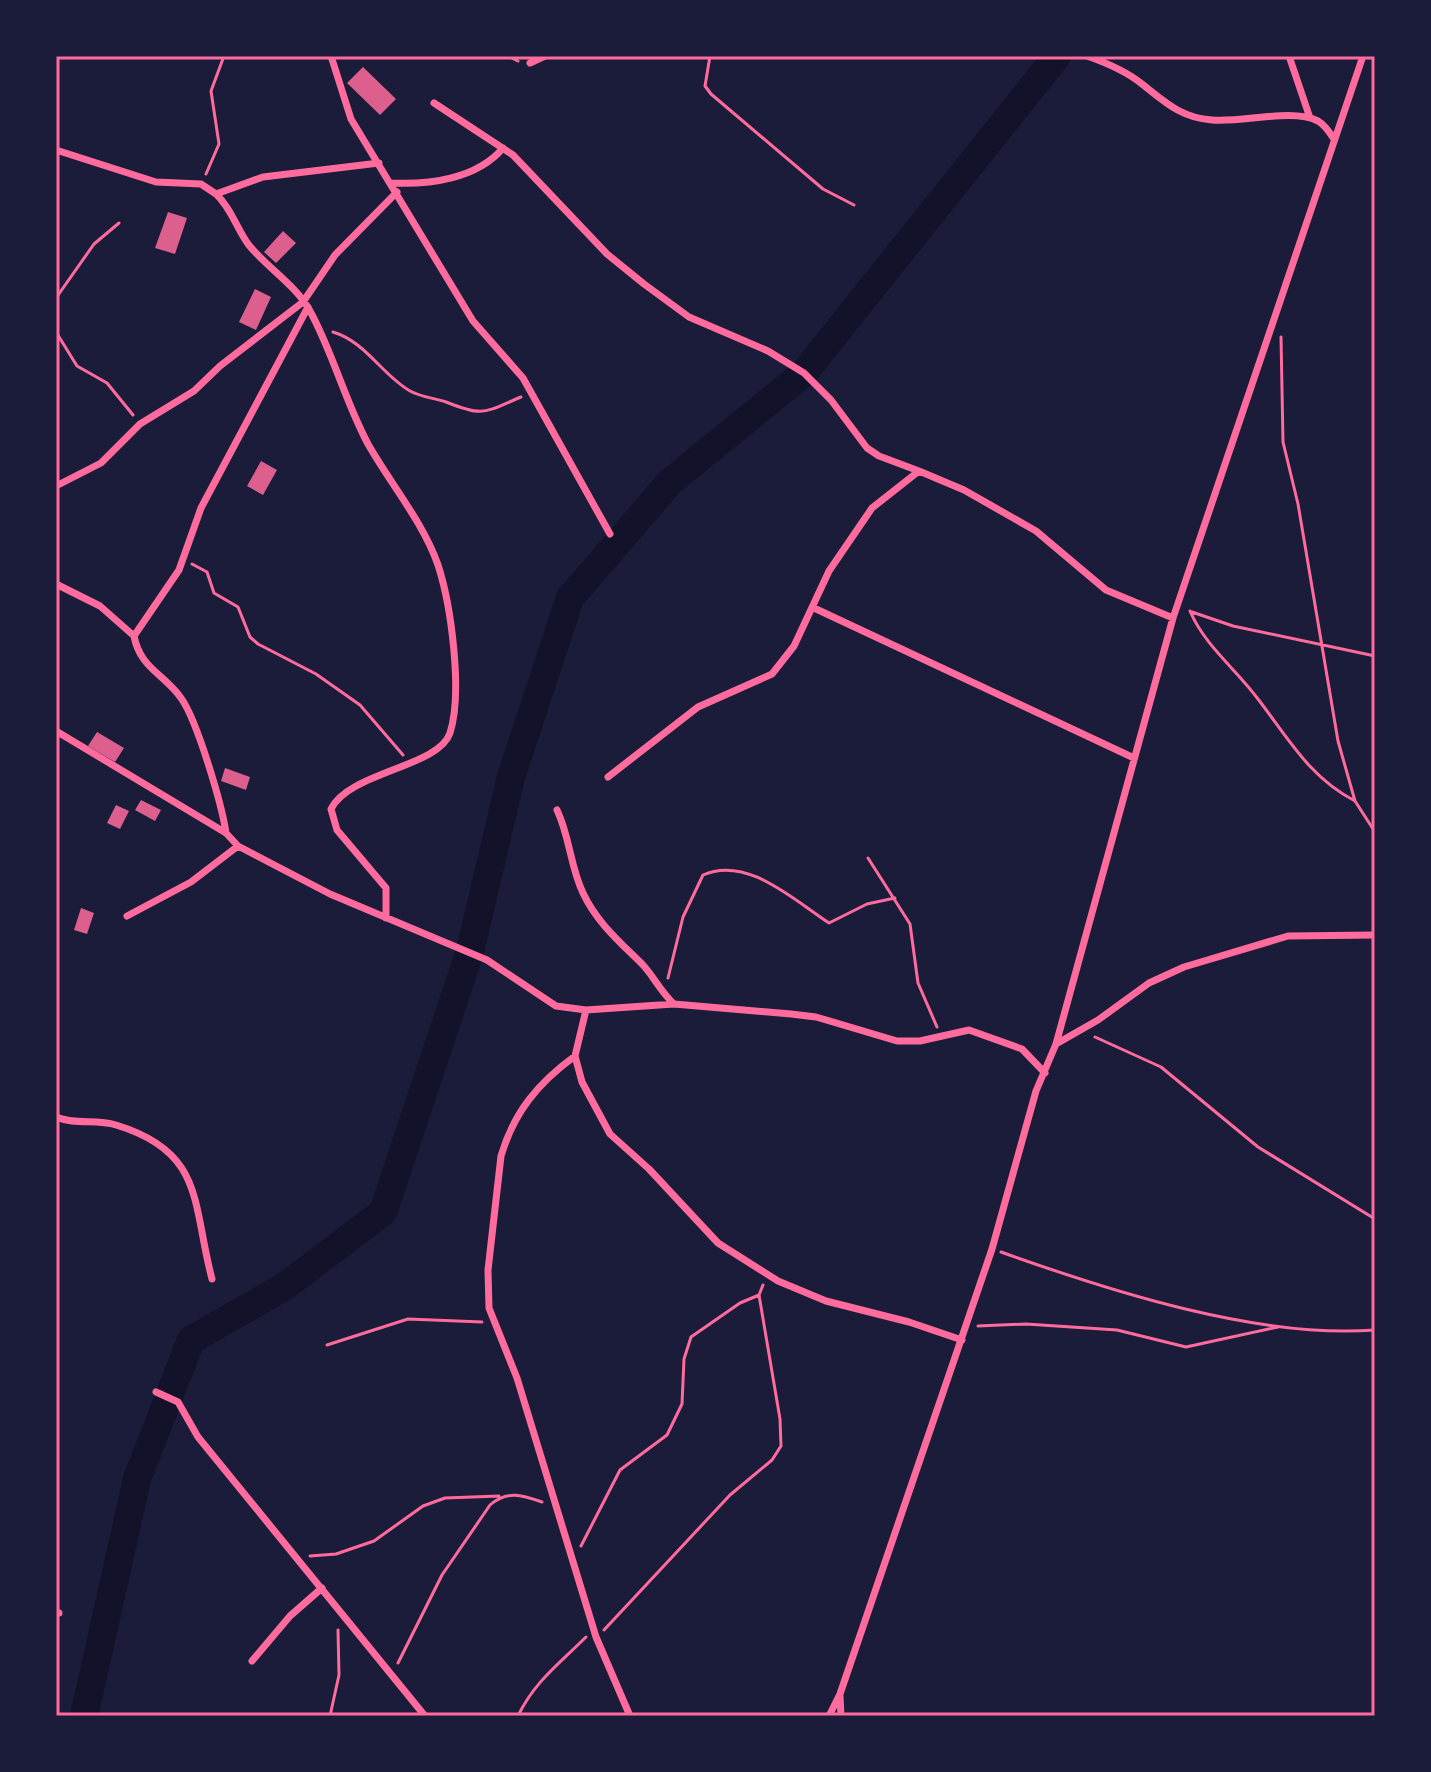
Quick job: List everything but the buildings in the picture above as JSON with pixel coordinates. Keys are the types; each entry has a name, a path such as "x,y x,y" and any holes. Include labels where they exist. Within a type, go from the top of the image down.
{"street":[{"path":"331,56 351,119 473,321 523,378 610,534"},
{"path":"530,63 545,56"},
{"path":"1087,56 1114,65 1164,104 1193,117 1213,121 1310,118 1323,125 1334,139"},
{"path":"1289,56 1310,118"},
{"path":"829,1716 840,1694 992,1249 1036,1091 1056,1044 1173,618 1363,56"},
{"path":"434,103 503,148 530,170 607,254 689,317 768,351 804,373 831,400 867,448 879,456 964,490 1036,531 1106,590 1173,618"},
{"path":"391,183 430,182 470,172 503,148"},
{"path":"56,150 156,182 201,184 227,205 249,245 306,305 367,441 424,537 446,591 454,671 450,734 441,747 429,755 408,761 348,793 331,809 337,830 386,888 386,918"},
{"path":"216,194 263,177 379,163"},
{"path":"134,636 183,560 201,508 335,255 397,192"},
{"path":"56,486 101,463 140,424 194,391 220,366 306,305"},
{"path":"608,777 698,707 772,674 794,646 829,571 872,508 919,471"},
{"path":"56,584 100,606 134,636 138,655 177,693 188,710 222,804 226,833"},
{"path":"814,608 1134,758"},
{"path":"56,731 226,833 238,846 386,918 470,951 556,1006 586,1010 674,1004 816,1017 897,1041 920,1041 940,1034 969,1030 984,1033 1025,1051 1045,1073"},
{"path":"557,810 566,829 572,863 584,895 612,937 645,968 662,993 674,1004"},
{"path":"127,916 191,882 238,846"},
{"path":"1056,1044 1149,983 1184,967 1288,936 1375,935"},
{"path":"586,1010 575,1056 582,1082 621,1147 649,1169 718,1243 766,1274 826,1301 909,1322 962,1340"},
{"path":"575,1056 542,1080 507,1136 501,1156 487,1295 595,1633 630,1716"},
{"path":"56,1117 66,1122 116,1125 169,1150 194,1190 199,1233 212,1279"},
{"path":"156,1392 173,1398 198,1437 425,1716"},
{"path":"252,1661 290,1616 322,1588"},
{"path":"840,1694 841,1716"}],"path":[{"path":"201,184 219,144 211,91 224,56"},
{"path":"710,56 705,86 711,94 823,189 854,205"},
{"path":"56,298 94,244 119,223"},
{"path":"1277,309 1283,355 1283,442 1298,504 1320,646 1338,741 1355,801 1375,832"},
{"path":"318,327 347,336 408,390 474,414 531,393"},
{"path":"56,332 77,366 107,383 140,424"},
{"path":"183,560 207,572 214,593 238,607 250,637 316,674 360,705 408,761"},
{"path":"1177,607 1233,626 1375,656"},
{"path":"1190,611 1198,630 1258,699 1302,759 1339,793 1355,801"},
{"path":"868,858 910,924 918,983 940,1034"},
{"path":"662,993 673,969 683,917 703,875 713,870 736,870 756,878 829,923 867,904 895,898"},
{"path":"1079,1030 1161,1067 1258,1147 1375,1219"},
{"path":"992,1249 1124,1294 1279,1326 1375,1330"},
{"path":"518,1716 528,1695 548,1671 595,1633 730,1495 772,1460 781,1446 780,1419 759,1295 766,1274"},
{"path":"576,1569 585,1533 602,1508 620,1470 667,1435 674,1421 682,1404 684,1359 691,1337 740,1303 759,1295"},
{"path":"327,1345 408,1319 439,1317 498,1324"},
{"path":"966,1326 1026,1324 1117,1330 1186,1347 1279,1326"},
{"path":"393,1674 442,1575 490,1505 501,1496"},
{"path":"294,1554 336,1554 374,1541 423,1506 445,1498 526,1496 557,1508"},
{"path":"330,1716 339,1675 338,1628"}],"waterway":[{"path":"84,1716 137,1479 191,1340 284,1287 383,1212 470,951 511,777 570,598 670,482 804,373 1057,56"}]}
